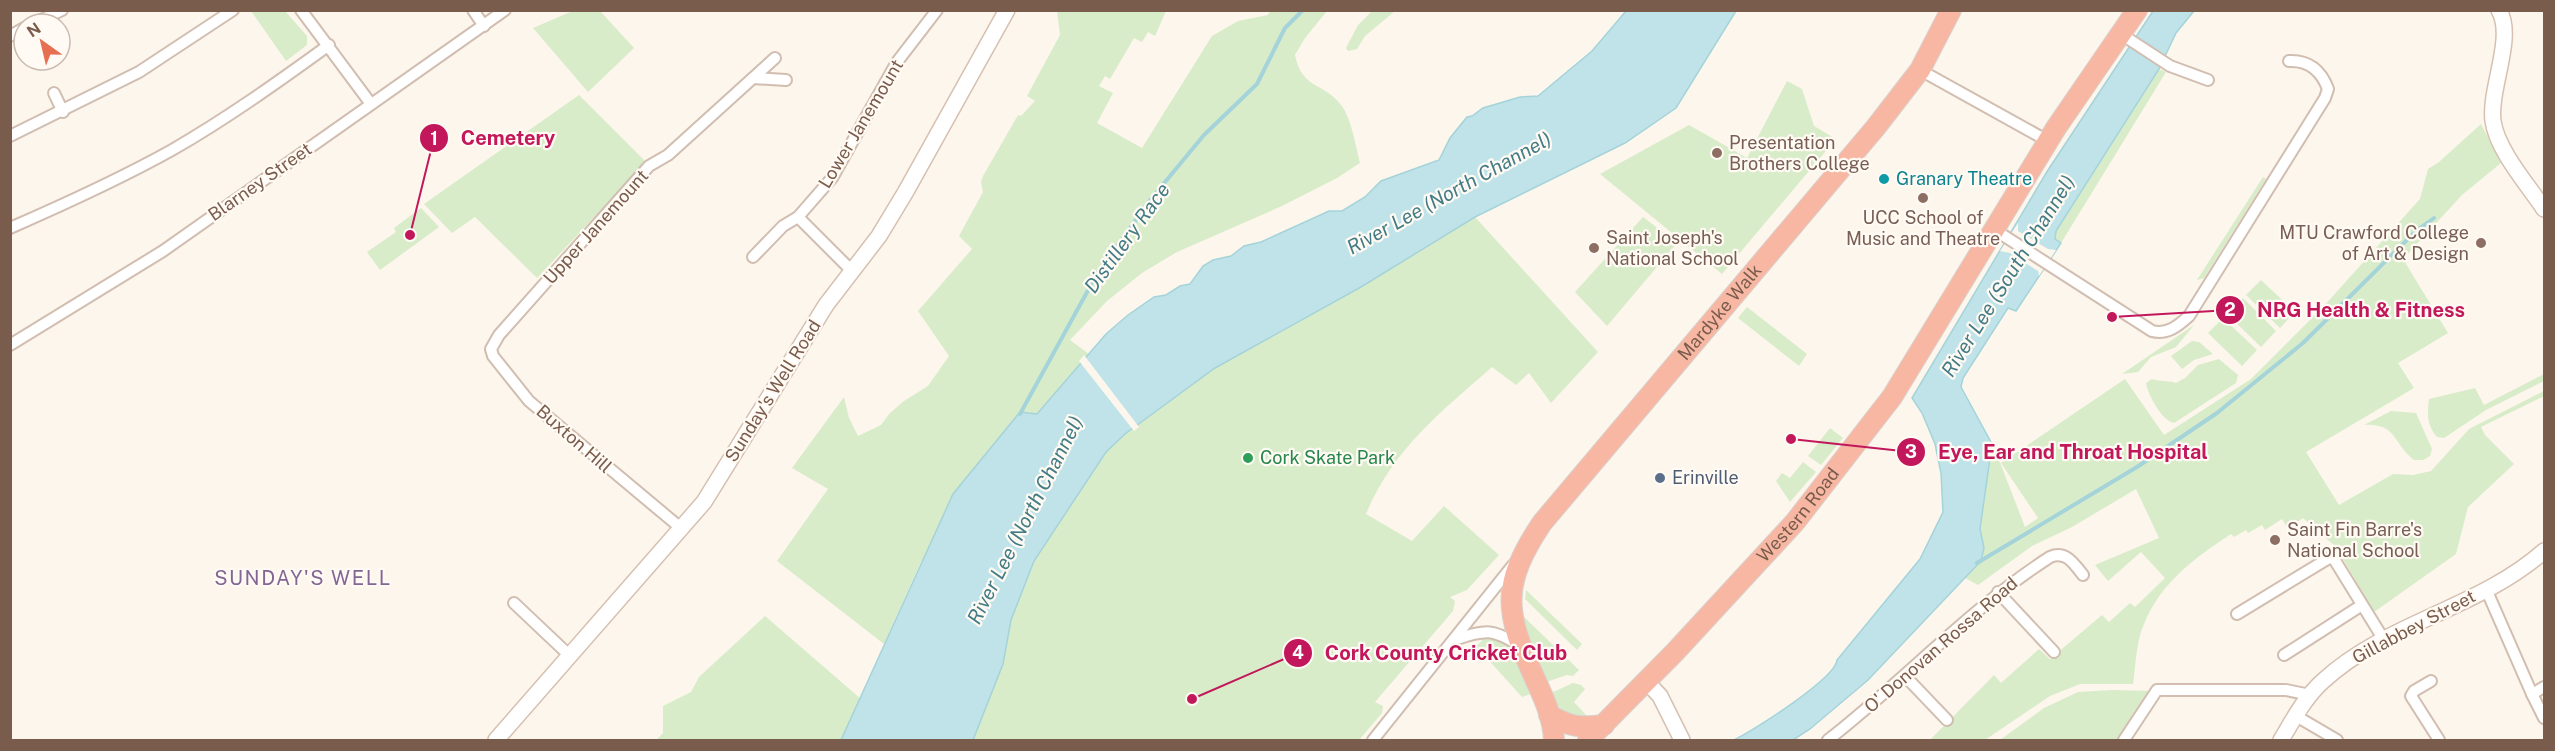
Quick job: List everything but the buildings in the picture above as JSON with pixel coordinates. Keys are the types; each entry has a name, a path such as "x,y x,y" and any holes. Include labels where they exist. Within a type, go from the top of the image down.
{"highway":[{"name":"Mardyke Walk","path":"1554,741 1549,714 1520,646 1513,614 1511,585 1522,555 1542,523 1862,144 1920,70 1951,10"},
{"name":"Western Road","path":"1588,741 1736,588 1815,499 1892,397 2001,234 2048,141 2126,38 2137,10"},
{"path":"1549,714 1569,725 1582,728 1604,725"}],"main road":[{"name":"Sunday's Well Road","path":"496,741 704,502 826,305 879,236 906,193 1007,10"},
{"path":"2499,10 2505,24 2493,102 2493,122 2502,145 2544,209"},
{"name":"Gillabbey Street","path":"2281,741 2310,695 2337,669 2384,640 2518,571 2544,551"},
{"path":"1646,681 1660,696 1682,741"}],"street":[{"path":"10,136 63,112 139,72 233,10"},
{"path":"301,10 372,104"},
{"path":"473,10 484,26"},
{"name":"Blarney Street","path":"10,345 163,251 505,10"},
{"name":"Lower Janemount","path":"753,257 783,226 798,216 832,178 897,62 937,10"},
{"path":"2126,38 2170,66 2208,80"},
{"path":"10,228 118,178 184,142 329,45"},
{"name":"Upper Janemount","path":"499,335 649,166 668,155 775,58"},
{"path":"2001,234 2152,331 2161,333 2181,324 2189,316 2325,98 2328,89 2325,79 2311,65 2300,60 2289,61"},
{"path":"1920,70 2048,141"},
{"path":"753,78 786,81"},
{"path":"54,93 63,112"},
{"path":"798,216 851,270"},
{"name":"Buxton Hill","path":"499,335 492,346 493,356 530,401 682,529"},
{"name":"O' Donovan Rossa Road","path":"1828,741 1905,676 1998,592 2058,554 2065,556 2083,575"},
{"name":"Mardyke Walk","path":"1373,741 1522,555"},
{"path":"2237,614 2329,558 2334,559 2384,640"},
{"path":"2486,589 2544,718"},
{"path":"1998,592 2054,652"},
{"path":"514,603 569,655"},
{"path":"2284,655 2362,606"},
{"path":"1456,639 1487,631 1502,635 1520,646"},
{"path":"1905,676 1947,720"},
{"path":"2431,681 2410,696 2439,737 2439,741"},
{"path":"2532,694 2544,687"},
{"path":"2124,741 2157,690 2286,690 2310,695"},
{"path":"2296,716 2337,741"}],"green space":[{"path":"575,10 600,11 634,48 588,92 533,28"},
{"path":"251,11 285,11 307,36 307,45 286,61"},
{"path":"1057,11 1166,11 1155,36 1148,32 1142,42 1134,38 1110,79 1105,76 1099,86 1113,93 1097,123 1142,148 1212,36 1238,21 1268,15 1270,11 1327,11 1305,38 1295,55 1298,66 1308,80 1328,92 1345,110 1360,163 1337,178 1282,206 1177,252 1142,273 1107,301 1070,340 1089,354 1037,414 1020,412 994,446 920,564 884,644 777,561 828,489 792,468 844,397 849,418 858,436 881,425 889,414 904,401 928,386 949,356 918,311 972,249 959,236 983,192 981,182 983,176 1018,115 1021,116 1035,101 1027,96 1060,35"},
{"path":"1372,11 1395,11 1365,36 1357,49 1348,51 1346,48 1358,25"},
{"path":"2159,69 2166,72 2061,243 2055,239 2056,231"},
{"path":"1787,81 1802,89 1814,126 1836,139 1722,274 1600,174 1689,125 1747,158"},
{"path":"579,95 646,162 537,278 475,217 452,233 424,204"},
{"path":"2481,124 2501,163 2462,195 2403,259 2448,333 2398,363 2414,388 2306,452 2339,505 2393,474 2413,475 2431,471 2469,429 2544,391 2544,396 2481,427 2485,435 2514,464 2468,507 2456,554 2374,612 2336,547 2303,518 2288,529 2282,519 2265,530 2262,525 2248,533 2246,530 2234,537 2231,534 2180,572 2151,609 2141,631 2133,684 2080,684 2050,696 1985,740 1930,740 1994,675 2001,683 2039,649 2050,659 2102,615 2109,622 2130,603 2135,607 2165,578 2141,552 2108,581 2095,565 2159,538 2136,489 2072,527 2032,546 1978,585 1965,578 1981,561 1984,548 1980,529 1992,444 2008,453 1999,460 2025,527 2038,518 2001,463 2125,379 2164,435 2251,379 2323,307 2420,199 2428,169"},
{"path":"2263,177 2266,179 2204,278 2197,280"},
{"path":"421,208 439,227 380,270 367,252 396,232 394,228"},
{"path":"1475,217 1598,352 1551,403 1529,373 1516,385 1492,367 1420,433 1404,451 1377,491 1366,514 1412,541 1444,506 1499,555 1467,590 1450,597 1455,601 1453,611 1375,702 1383,706 1382,713 1359,740 973,740 1003,664 1011,620 1034,561 1106,452 1125,434 1215,368 1361,287"},
{"path":"1643,217 1677,243 1607,326 1575,292"},
{"path":"2261,280 2295,312 2280,328 2246,295"},
{"path":"2243,298 2276,331 2261,347 2227,314"},
{"path":"1747,307 1807,354 1799,366 1738,318"},
{"path":"2223,318 2257,350 2242,366 2208,333"},
{"path":"2194,325 2176,347 2151,357 2138,372 2122,374"},
{"path":"2192,341 2199,342 2213,354 2194,360 2182,369 2171,356"},
{"path":"2219,359 2238,375 2236,383 2174,423 2160,413 2146,383 2152,379 2176,383 2185,378 2198,365"},
{"path":"2544,374 2544,381 2486,410 2444,438 2437,437 2431,429 2428,415 2429,399 2475,388 2484,405"},
{"path":"2391,411 2416,413 2432,449 2430,456 2423,460 2414,460 2389,431 2375,425 2364,425"},
{"path":"1830,428 1843,438 1821,465 1808,456"},
{"path":"1803,462 1816,472 1790,502 1776,481 1782,473 1790,478"},
{"path":"1526,590 1582,644 1577,650 1525,599"},
{"path":"1521,614 1579,670 1573,676 1567,675 1546,682 1531,652"},
{"path":"765,616 861,699 841,740 656,740 663,733 663,706 691,692 699,677"},
{"path":"1480,637 1499,639 1509,647 1533,693 1522,697 1476,646 1482,641"},
{"path":"1573,683 1585,689 1574,702 1587,716 1582,721 1561,713 1551,693"},
{"path":"2152,691 2119,740 2000,740 2044,708 2078,692"}],"water":[{"name":"River Lee (North Channel)","path":"1626,11 1736,11 1676,108 1625,143 1475,217 1361,287 1215,368 1125,434 1106,452 1034,561 1011,620 1003,664 973,740 841,740 953,494 1020,412 1037,414 1106,334 1154,297 1166,295 1180,286 1190,284 1203,266 1213,260 1231,256 1244,246 1261,242 1329,211 1342,211 1365,197 1381,181 1439,160 1450,138 1467,117 1483,108 1520,97 1538,96 1592,51"},
{"name":"River Lee (South Channel)","path":"2153,11 2194,11 2176,33 2159,69 2056,231 2055,239 2061,243 2016,311 2008,308 1963,378 1961,387 1992,444 1980,529 1984,548 1981,561 1868,680 1810,729 1793,740 1734,740 1775,715 1823,679 1920,559 1943,512 1941,473 1935,444 1922,413 1912,398 2048,170"}],"pier":[{"path":"2018,223 2018,231 2048,249 2056,250 2039,276 2038,271 2010,253 2000,251"},
{"path":"1084,355 1139,427 1134,431 1079,361"}],"waterway":[{"name":"Distillery Race","path":"1020,414 1097,274 1151,199 1204,135 1257,84 1285,28 1303,10"},
{"path":"1977,563 2137,467 2217,413 2303,343 2416,231 2434,218"}],"place":[{"name":"Presentation Brothers College","path":"1717,153"},
{"name":"Granary Theatre","path":"1884,179"},
{"name":"UCC School of Music and Theatre","path":"1923,198"},
{"name":"Cemetery","path":"410,235"},
{"name":"MTU Crawford College of Art & Design","path":"2481,243"},
{"name":"Saint Joseph's National School","path":"1594,248"},
{"name":"NRG Health & Fitness","path":"2112,317"},
{"name":"Eye, Ear and Throat Hospital","path":"1791,439"},
{"name":"Cork Skate Park","path":"1248,458"},
{"name":"Erinville","path":"1660,478"},
{"name":"Saint Fin Barre's National School","path":"2275,540"},
{"name":"Cork County Cricket Club","path":"1192,699"}],"district":[{"name":"SUNDAY'S WELL","path":"303,578"}]}
